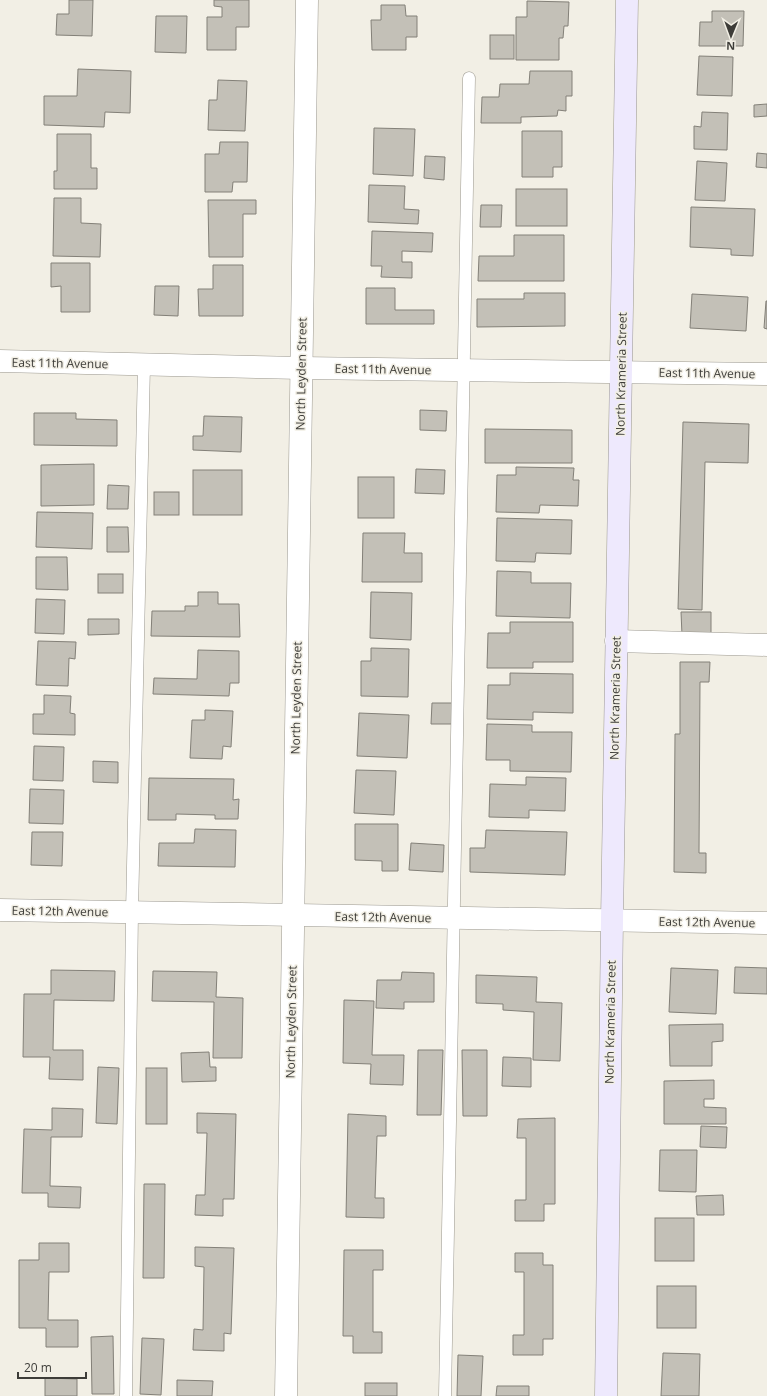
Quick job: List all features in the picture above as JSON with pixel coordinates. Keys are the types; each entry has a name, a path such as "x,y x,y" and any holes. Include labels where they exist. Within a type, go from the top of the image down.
{"street":[{"name":"North Leyden Street","path":"286,1396 301,368 308,0"},
{"name":"North Krameria Street","path":"606,1396 616,641 627,0"},
{"name":"East 11th Avenue","path":"0,361 301,368 767,374"},
{"path":"616,641 767,645"},
{"name":"East 12th Avenue","path":"0,910 767,923"}],"lane":[{"path":"445,1396 469,78"},
{"path":"126,1396 132,912 144,365"}],"building":[{"path":"69,0 93,0 92,36 56,35 57,14 69,14"},
{"path":"214,0 249,0 249,27 236,27 236,50 207,50 207,17 222,17 222,7 214,6"},
{"path":"527,1 569,2 568,26 564,26 563,38 559,38 559,60 516,60 516,17 527,17"},
{"path":"381,5 405,5 406,16 417,16 417,37 406,37 406,50 372,50 371,20 381,20"},
{"path":"712,11 744,11 743,46 699,46 700,22 712,22"},
{"path":"156,16 187,16 186,53 155,52"},
{"path":"490,35 514,35 514,59 490,59"},
{"path":"699,56 733,57 732,96 697,95"},
{"path":"78,69 131,71 130,113 105,112 104,127 44,125 44,96 77,96"},
{"path":"530,71 572,71 572,96 566,96 566,111 558,110 557,116 521,117 521,123 481,123 482,97 499,97 500,84 529,84"},
{"path":"218,80 247,81 245,131 208,130 209,100 217,100"},
{"path":"767,104 767,116 754,117 754,105"},
{"path":"702,112 728,113 727,150 694,149 694,126 701,127"},
{"path":"374,128 415,129 413,176 373,174"},
{"path":"522,131 562,131 562,167 553,167 553,177 522,177"},
{"path":"57,134 91,134 91,168 97,168 97,189 54,189 54,171 57,171"},
{"path":"220,142 248,142 247,182 233,182 232,192 205,192 205,154 219,154"},
{"path":"757,153 767,154 767,168 756,167"},
{"path":"425,156 445,157 444,180 424,178"},
{"path":"697,161 727,163 725,201 695,200"},
{"path":"369,185 405,186 404,209 419,210 418,224 368,222"},
{"path":"516,189 567,189 567,226 516,226"},
{"path":"54,198 81,198 81,223 101,224 100,257 53,256"},
{"path":"208,200 256,200 256,214 243,214 243,257 209,257"},
{"path":"481,205 502,205 501,227 480,227"},
{"path":"691,207 755,209 753,256 731,255 731,249 690,247"},
{"path":"372,231 433,233 432,252 402,251 402,262 412,262 412,278 381,277 382,266 371,266"},
{"path":"514,235 564,235 564,281 478,281 479,256 514,256"},
{"path":"51,263 90,263 90,312 61,312 61,286 51,287"},
{"path":"213,265 243,265 243,316 199,316 198,289 213,289"},
{"path":"155,286 179,286 178,316 154,315"},
{"path":"366,288 395,288 395,310 434,310 434,324 366,324"},
{"path":"524,293 565,293 565,326 477,327 477,299 524,299"},
{"path":"692,294 748,297 746,331 690,328"},
{"path":"767,301 767,329 764,328"},
{"path":"420,410 447,411 446,431 420,430"},
{"path":"34,413 76,413 76,419 117,420 117,446 34,445"},
{"path":"204,416 242,417 241,452 193,450 193,436 203,436"},
{"path":"683,422 749,424 748,463 705,462 702,610 678,609"},
{"path":"485,429 572,430 572,463 485,463"},
{"path":"94,464 94,505 41,506 41,465"},
{"path":"516,467 574,468 573,480 579,480 578,506 540,505 539,513 496,512 497,475 516,475"},
{"path":"416,469 445,470 444,494 415,493"},
{"path":"193,470 242,470 242,515 193,515"},
{"path":"358,477 394,477 394,518 358,518"},
{"path":"108,485 129,486 128,509 107,509"},
{"path":"154,492 179,492 179,515 154,515"},
{"path":"37,512 93,513 92,549 36,547"},
{"path":"497,518 572,520 571,554 536,553 535,562 496,561"},
{"path":"107,527 128,527 129,552 107,552"},
{"path":"363,533 405,533 404,553 422,553 422,582 362,582"},
{"path":"36,557 67,557 68,590 36,589"},
{"path":"497,571 531,572 531,583 571,583 570,618 496,616"},
{"path":"98,574 123,574 123,593 98,593"},
{"path":"198,592 218,592 218,604 239,604 240,637 151,636 152,611 185,611 185,606 198,606"},
{"path":"371,592 412,593 411,640 370,638"},
{"path":"36,599 65,600 64,634 35,633"},
{"path":"681,612 711,612 711,635 682,635"},
{"path":"88,619 119,619 119,634 88,635"},
{"path":"510,622 573,622 573,662 533,662 533,668 487,668 488,633 510,633"},
{"path":"38,641 76,642 75,659 69,658 68,686 36,685"},
{"path":"371,648 409,649 408,697 361,696 361,661 371,661"},
{"path":"198,650 239,651 239,683 230,683 229,696 153,694 154,678 197,679"},
{"path":"680,662 710,662 709,682 700,682 699,853 706,853 706,873 674,872 675,734 680,734"},
{"path":"510,673 573,674 573,713 533,712 533,720 487,719 488,685 510,685"},
{"path":"44,695 71,696 70,713 75,714 75,735 33,734 33,714 44,714"},
{"path":"432,703 454,703 453,724 431,724"},
{"path":"205,710 233,711 231,747 223,746 222,759 190,758 192,720 205,720"},
{"path":"359,713 409,715 407,758 357,756"},
{"path":"487,724 532,725 532,732 572,732 571,772 510,771 510,760 486,760"},
{"path":"34,746 64,747 63,781 33,780"},
{"path":"93,761 118,762 118,783 93,782"},
{"path":"356,770 396,771 394,815 354,813"},
{"path":"526,777 566,778 565,811 529,810 529,818 489,817 490,784 526,785"},
{"path":"149,778 234,779 233,800 239,799 238,819 215,819 215,815 176,814 176,820 148,820"},
{"path":"30,789 64,790 63,824 29,823"},
{"path":"355,824 398,824 398,871 382,871 382,861 355,860"},
{"path":"195,829 236,830 235,867 158,866 159,843 194,843"},
{"path":"486,830 567,832 565,875 470,872 470,848 485,848"},
{"path":"32,832 63,832 62,866 31,865"},
{"path":"411,843 444,845 443,872 409,870"},
{"path":"735,967 767,968 767,994 734,993"},
{"path":"671,968 718,970 716,1014 669,1012"},
{"path":"51,970 115,971 114,1001 54,1000 53,1050 83,1050 83,1080 49,1079 50,1057 23,1057 24,994 51,994"},
{"path":"153,971 217,972 216,997 243,998 242,1058 213,1058 214,1002 152,1001"},
{"path":"402,972 434,973 434,1002 404,1002 404,1009 376,1008 377,980 401,980"},
{"path":"476,975 537,977 536,1002 562,1003 560,1061 533,1060 534,1012 503,1010 503,1004 476,1003"},
{"path":"344,1000 374,1001 372,1055 404,1055 403,1085 370,1084 371,1064 343,1063"},
{"path":"723,1024 723,1041 712,1042 712,1066 670,1066 669,1025"},
{"path":"418,1050 443,1050 441,1115 417,1115"},
{"path":"462,1050 487,1050 487,1116 463,1116"},
{"path":"209,1052 210,1067 216,1067 216,1081 182,1082 181,1053"},
{"path":"503,1057 531,1058 531,1087 502,1086"},
{"path":"98,1067 119,1068 117,1124 96,1123"},
{"path":"146,1068 167,1068 167,1124 146,1124"},
{"path":"714,1080 714,1099 704,1099 704,1107 726,1108 726,1124 664,1124 664,1081"},
{"path":"52,1108 83,1109 82,1137 51,1137 50,1186 81,1187 80,1208 48,1207 48,1193 22,1193 24,1129 52,1130"},
{"path":"197,1113 236,1114 234,1199 223,1199 223,1216 195,1215 196,1195 205,1195 207,1133 197,1133"},
{"path":"348,1114 386,1116 386,1136 377,1136 375,1198 384,1198 384,1218 346,1217"},
{"path":"555,1118 555,1204 544,1204 544,1221 515,1221 515,1200 526,1200 526,1138 517,1138 518,1119"},
{"path":"701,1126 727,1127 726,1148 700,1147"},
{"path":"660,1150 697,1150 696,1192 659,1191"},
{"path":"144,1184 165,1184 164,1278 143,1278"},
{"path":"723,1195 724,1215 697,1215 696,1196"},
{"path":"655,1218 694,1218 694,1261 655,1261"},
{"path":"39,1243 69,1243 69,1272 49,1272 48,1320 78,1320 78,1347 46,1347 46,1328 19,1328 19,1260 39,1260"},
{"path":"195,1247 234,1248 231,1334 224,1333 224,1351 193,1350 194,1329 203,1330 204,1267 195,1266"},
{"path":"344,1250 383,1250 383,1270 373,1270 373,1332 382,1332 382,1353 353,1353 353,1336 343,1336"},
{"path":"515,1253 543,1253 543,1265 553,1265 553,1339 543,1339 543,1355 513,1355 513,1335 524,1335 524,1272 515,1272"},
{"path":"657,1286 696,1286 696,1328 657,1328"},
{"path":"113,1336 114,1394 92,1394 91,1337"},
{"path":"142,1338 164,1339 161,1395 140,1394"},
{"path":"663,1353 700,1354 699,1396 661,1396"},
{"path":"458,1355 483,1356 481,1396 457,1396"},
{"path":"45,1378 77,1379 77,1396 45,1396"},
{"path":"177,1380 213,1381 212,1396 177,1396"},
{"path":"365,1383 397,1383 397,1396 365,1396"},
{"path":"497,1386 529,1386 529,1396 496,1396"}]}
